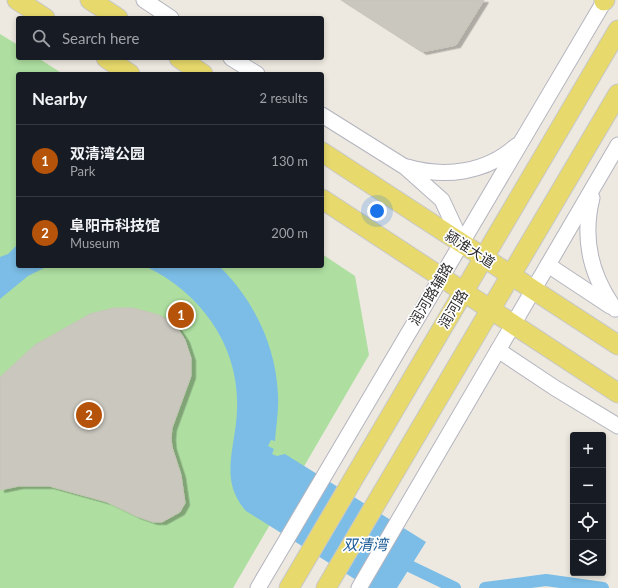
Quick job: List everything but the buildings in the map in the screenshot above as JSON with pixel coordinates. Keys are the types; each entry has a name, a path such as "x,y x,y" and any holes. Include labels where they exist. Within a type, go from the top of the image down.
{"main road":[{"path":"17,0 42,16"},
{"path":"90,0 115,16"},
{"name":"润河路","path":"289,588 618,30"},
{"path":"109,60 127,72"},
{"path":"182,60 200,72"},
{"path":"326,588 618,94"},
{"name":"颍淮大道","path":"324,153 618,345"},
{"path":"324,200 618,393"}],"street":[{"path":"144,0 168,16"},
{"name":"润河路辅路","path":"258,588 605,0"},
{"path":"234,60 254,72"},
{"path":"324,116 406,167 442,200 462,243"},
{"path":"406,167 432,173 452,173 471,170 493,161 522,140"},
{"path":"359,588 618,145"},
{"path":"598,179 593,192 588,220 589,248 598,280 617,310"},
{"path":"548,265 617,310"},
{"path":"498,350 555,388 618,426"}],"green space":[{"path":"0,34 16,44 16,60 41,60 60,72 16,72 16,268 324,268 324,255 355,276 369,355 233,588 0,588"}],"water":[{"path":"16,246 16,268 44,268 28,276 0,299 0,257 8,254"},
{"name":"双清湾","path":"149,268 221,268 232,279 253,309 268,342 273,359 276,377 278,412 275,441 271,440 268,446 274,449 272,454 277,456 285,454 426,542 397,588 369,588 246,511 238,499 233,487 231,475 232,450 237,410 236,387 232,364 224,343 213,324 200,307 165,277"}],"waterway":[{"path":"397,560 455,588"},
{"path":"485,588 546,580 603,588"}],"place":[{"name":"双清湾公园","path":"181,315"},
{"name":"阜阳市科技馆","path":"89,415"}]}
